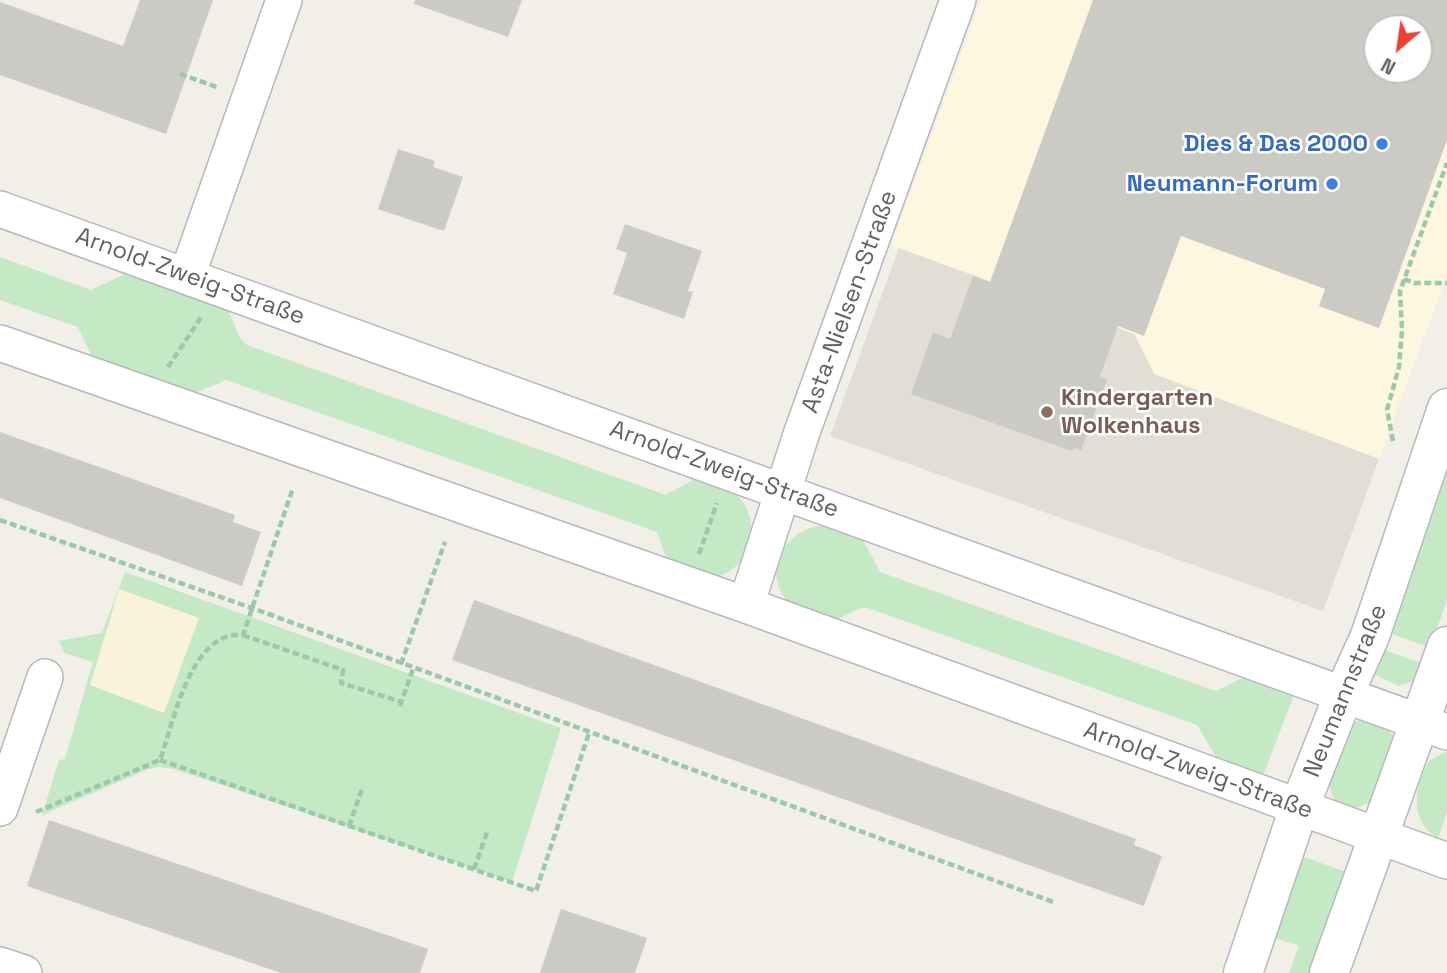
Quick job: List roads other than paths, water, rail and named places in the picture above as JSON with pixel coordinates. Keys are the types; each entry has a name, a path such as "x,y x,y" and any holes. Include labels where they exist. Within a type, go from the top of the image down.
{"street":[{"path":"187,276 284,0"},
{"name":"Asta-Nielsen-Straße","path":"746,605 783,491 958,0"},
{"name":"Arnold-Zweig-Straße","path":"0,209 1433,727"},
{"name":"Arnold-Zweig-Straße","path":"0,343 746,605 1447,861"},
{"name":"Neumannstraße","path":"1243,973 1299,808 1343,694 1370,636 1447,408"},
{"path":"1329,973 1380,837 1433,727 1447,646"},
{"path":"0,808 45,677"},
{"path":"0,965 24,973"}],"place":[{"name":"Dies & Das 2000","path":"1382,144"},
{"name":"Neumann-Forum","path":"1332,184"},
{"name":"Kindergarten Wolkenhaus","path":"1047,412"}]}
